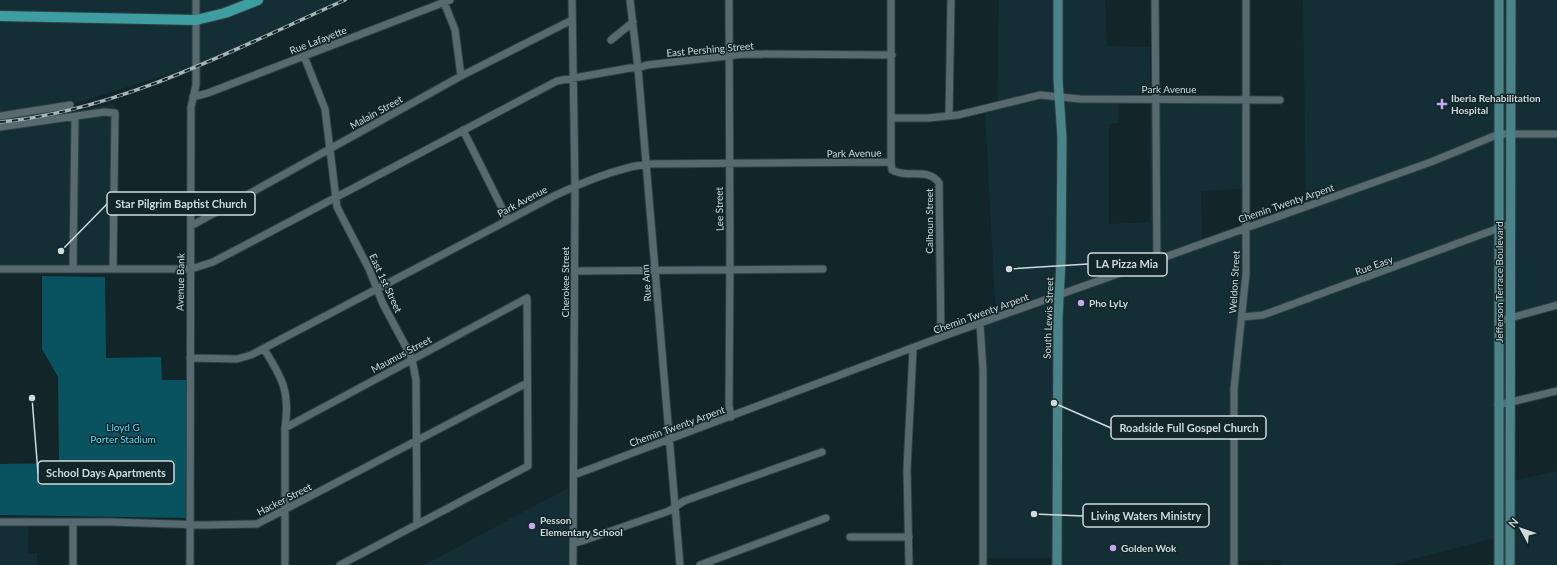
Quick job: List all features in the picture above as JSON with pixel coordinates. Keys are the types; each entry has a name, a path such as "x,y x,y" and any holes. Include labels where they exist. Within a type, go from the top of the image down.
{"main road":[{"path":"0,16 196,20 226,13 258,0"}],"street":[{"name":"Avenue Bank","path":"190,565 191,107 196,85 196,0"},
{"name":"Cherokee Street","path":"572,0 575,77 573,565"},
{"name":"Rue Ann","path":"630,0 647,164 680,565"},
{"name":"Lee Street","path":"729,0 729,406 731,417"},
{"path":"891,0 891,162"},
{"path":"950,116 951,0"},
{"name":"South Lewis Street","path":"1057,565 1058,318 1060,294 1062,138 1059,97 1058,0"},
{"path":"1155,0 1157,260"},
{"name":"Weldon Street","path":"1234,565 1234,389 1246,274 1246,0"},
{"name":"Jefferson Terrace Boulevard","path":"1499,0 1499,565"},
{"name":"Jefferson Terrace Boulevard","path":"1510,565 1511,0"},
{"path":"447,1 455,30 461,76"},
{"name":"Rue Lafayette","path":"193,97 208,93 447,1"},
{"name":"Malain Street","path":"191,226 461,76 572,20"},
{"path":"611,40 633,22"},
{"name":"East Pershing Street","path":"0,269 191,269 225,258 557,81 638,68 646,65 729,55 892,55"},
{"name":"East 1st Street","path":"304,56 325,109 334,199 383,304 412,359 416,380 417,524"},
{"name":"Park Avenue","path":"892,118 950,116 1040,95 1080,100 1280,100"},
{"path":"0,116 70,105"},
{"path":"0,127 104,112 115,113 113,269"},
{"path":"73,268 75,117"},
{"path":"463,130 508,220"},
{"name":"Chemin Twenty Arpent","path":"574,475 913,349 941,337 1455,153 1499,134 1557,134"},
{"name":"Park Avenue","path":"190,358 237,359 251,355 575,186 628,167 647,164 891,162"},
{"name":"Calhoun Street","path":"891,162 892,170 899,174 929,174 936,178 939,184 941,337"},
{"name":"Rue Easy","path":"1242,317 1263,315 1510,224"},
{"path":"575,271 822,269"},
{"name":"Maumus Street","path":"285,428 527,298 527,383"},
{"path":"1499,321 1557,305"},
{"path":"980,324 983,370 983,565"},
{"path":"264,348 287,394 288,409 285,428 284,510 285,565"},
{"path":"909,565 907,469 913,349"},
{"path":"340,565 528,466 527,383"},
{"name":"Hacker Street","path":"0,522 204,525 257,524 527,383"},
{"path":"1498,405 1557,391"},
{"path":"574,543 582,542 676,507 684,501 822,452"},
{"path":"1499,488 1510,488"},
{"path":"700,565 826,518"},
{"path":"73,523 73,565"},
{"path":"850,537 909,537"}],"shaded area":[{"path":"0,0 345,0 195,66 70,105 0,117"},
{"path":"999,0 1105,0 1107,46 1150,47 1150,93 1118,94 1119,123 1109,124 1109,224 1150,222 1150,102 1246,99 1243,189 1201,191 1202,243 1306,206 1303,0 1504,0 1509,482 1557,471 1557,565 1510,565 1510,534 1391,565 1281,565 1281,560 1235,561 1234,565 1052,565 1051,558 986,558 984,326 996,321 985,112 997,108"},
{"path":"1510,0 1557,0 1557,307 1510,319"},
{"path":"114,103 113,269 0,269 0,126 20,125"},
{"name":"Pesson Elementary School","path":"568,488 568,565 424,565"},
{"path":"29,516 28,553 37,553 37,565 0,565 0,517"}],"green space":[{"name":"Lloyd G Porter Stadium","path":"42,276 105,277 106,358 161,357 162,380 188,380 186,518 0,515 0,464 59,463 58,377 42,349"}],"railway":[{"path":"0,122 45,116 89,105 133,91 220,57 345,0"}],"place":[{"name":"Iberia Rehabilitation Hospital","path":"1442,104"},
{"name":"Star Pilgrim Baptist Church","path":"61,251"},
{"name":"LA Pizza Mia","path":"1009,269"},
{"name":"Pho LyLy","path":"1081,303"},
{"name":"School Days Apartments","path":"32,398"},
{"name":"Roadside Full Gospel Church","path":"1054,403"},
{"name":"Living Waters Ministry","path":"1034,514"},
{"name":"Pesson Elementary School","path":"532,526"},
{"name":"Golden Wok","path":"1113,548"}]}
